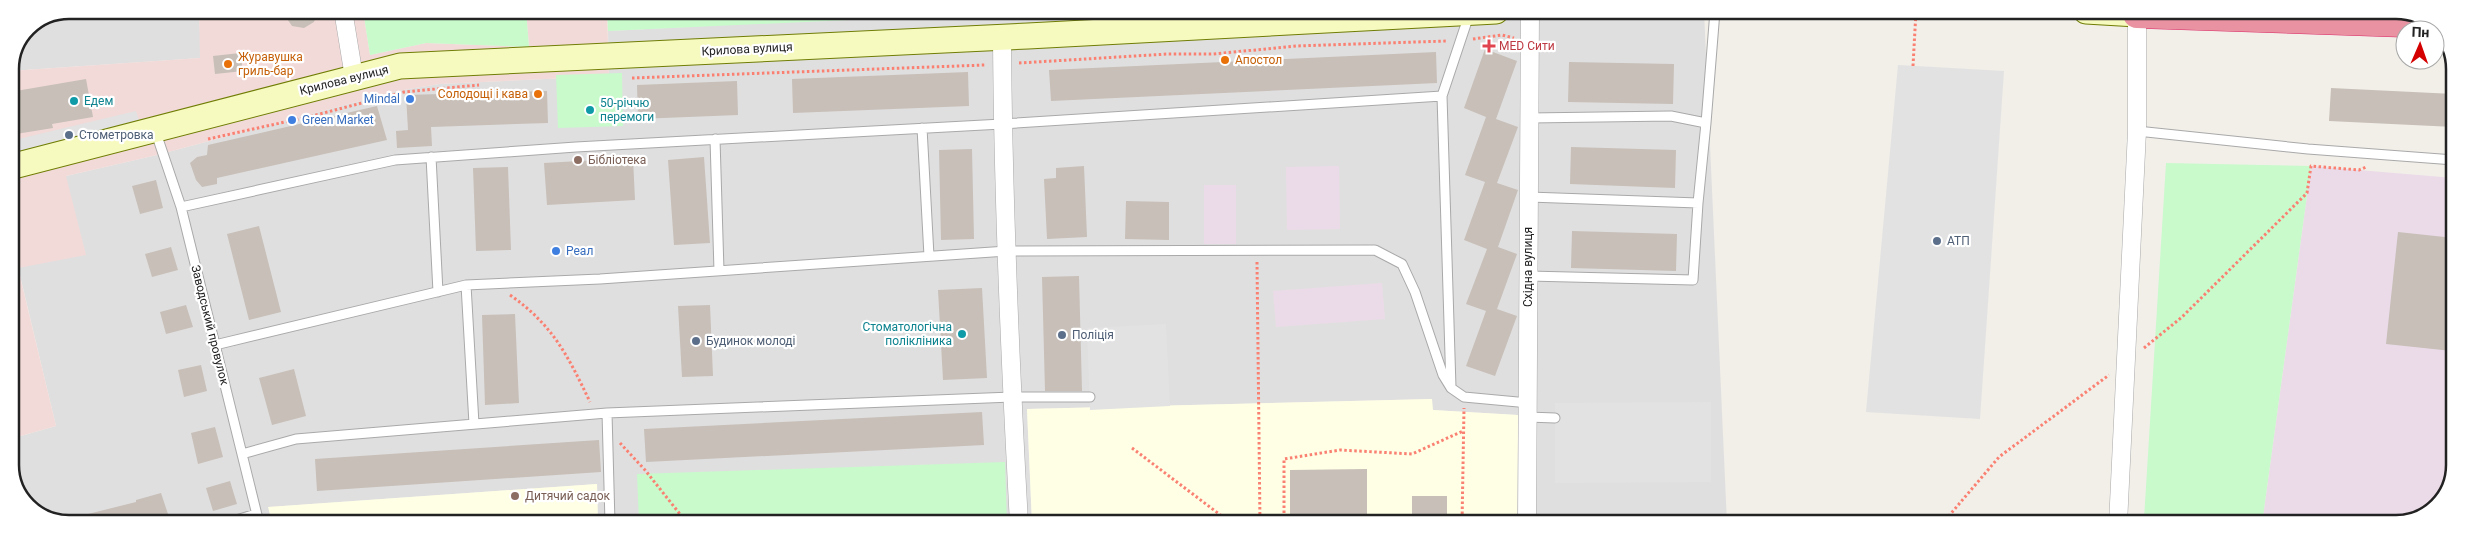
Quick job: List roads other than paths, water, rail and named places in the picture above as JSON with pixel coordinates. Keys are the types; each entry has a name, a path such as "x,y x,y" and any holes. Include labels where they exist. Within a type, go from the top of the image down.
{"highway":[{"path":"2310,19 2395,22"}],"street":[{"path":"345,19 354,77"},
{"name":"Крилова вулиця","path":"19,164 128,133 155,130 400,66 1339,19"},
{"name":"Східна вулиця","path":"1527,515 1530,19"},
{"path":"2118,515 2137,131 2137,19"},
{"path":"1002,37 1002,124 1012,397 1019,515"}],"lane":[{"path":"1450,388 1442,96 1468,19"},
{"path":"1528,276 1693,280 1714,19"},
{"path":"181,207 395,160 1442,96"},
{"path":"1530,118 1671,116 1706,123"},
{"path":"922,128 929,256"},
{"name":"Заводський провулок","path":"155,130 181,207 256,515"},
{"path":"2137,131 2446,159"},
{"path":"714,139 719,271"},
{"path":"431,157 438,292"},
{"path":"1529,197 1698,203"},
{"path":"215,345 466,285 719,271 1007,251 1375,250 1402,264 1415,292 1443,375 1450,388 1464,397 1528,410 1555,418"},
{"path":"466,285 474,424"},
{"path":"242,454 296,439 607,413 1012,397 1090,397"},
{"path":"607,413 610,515"}],"place":[{"name":"MED Сити","path":"1489,46"},
{"name":"Апостол","path":"1225,60"},
{"name":"Журавушка гриль-бар","path":"228,64"},
{"name":"Солодощі і кава","path":"538,94"},
{"name":"Mindal","path":"410,99"},
{"name":"Едем","path":"74,101"},
{"name":"50-річчю перемоги","path":"590,110"},
{"name":"Green Market","path":"292,120"},
{"name":"Стометровка","path":"69,135"},
{"name":"Бібліотека","path":"578,160"},
{"name":"АТП","path":"1937,241"},
{"name":"Реал","path":"556,251"},
{"name":"Стоматологічна полікліника","path":"962,334"},
{"name":"Поліція","path":"1062,335"},
{"name":"Будинок молоді","path":"696,341"},
{"name":"Дитячий садок","path":"515,496"}]}
